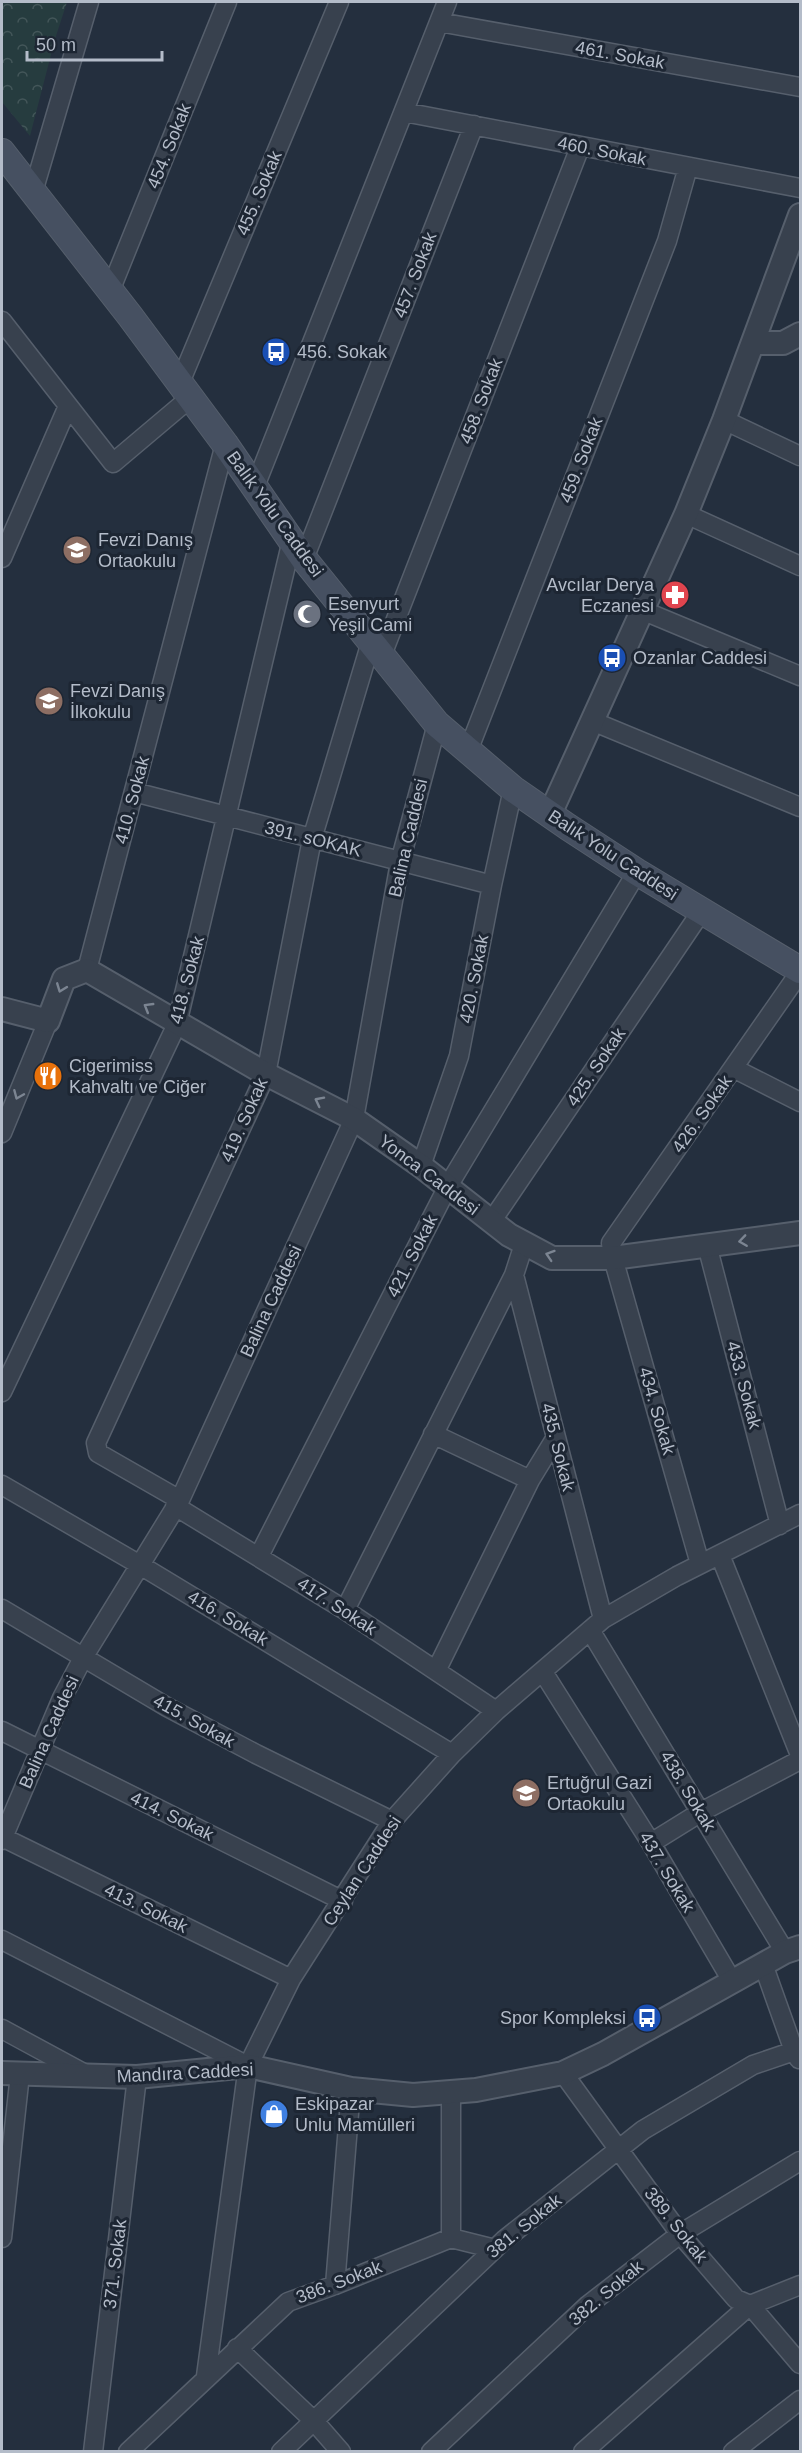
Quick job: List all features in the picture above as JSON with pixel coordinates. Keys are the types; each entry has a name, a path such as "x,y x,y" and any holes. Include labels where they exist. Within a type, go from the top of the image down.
{"main road":[{"name":"Balık Yolu Caddesi","path":"2,152 225,444 254,489 298,549 437,724 513,789 637,872 801,971"}],"street":[{"path":"33,192 89,2"},
{"name":"454. Sokak","path":"110,291 227,2"},
{"name":"455. Sokak","path":"184,391 339,2"},
{"path":"254,489 447,2"},
{"name":"461. Sokak","path":"439,22 801,87"},
{"name":"460. Sokak","path":"404,112 801,188"},
{"name":"457. Sokak","path":"298,549 474,125"},
{"name":"458. Sokak","path":"376,648 580,147"},
{"name":"459. Sokak","path":"468,751 667,241 688,167"},
{"path":"550,814 686,514 801,215"},
{"path":"3,327 113,463 184,391"},
{"path":"753,343 783,343 801,334"},
{"path":"2,558 68,406"},
{"path":"724,420 801,456"},
{"name":"410. Sokak","path":"87,970 225,444"},
{"path":"686,514 801,566"},
{"name":"418. Sokak","path":"2,1392 177,1024 298,549"},
{"path":"644,611 801,676"},
{"name":"419. Sokak","path":"178,1503 98,1453 96,1443 266,1074 312,839 376,648"},
{"path":"592,722 801,807"},
{"name":"Balina Caddesi","path":"2,1838 39,1750 84,1656 178,1503 354,1119 400,862 437,724"},
{"name":"420. Sokak","path":"421,1166 459,1056 513,789"},
{"name":"391. sOKAK","path":"135,792 492,885"},
{"name":"421. Sokak","path":"259,1556 448,1186 637,872"},
{"name":"425. Sokak","path":"491,1222 701,912"},
{"path":"2,1133 64,979 87,970"},
{"name":"Yonca Caddesi","path":"87,970 266,1074 354,1119 448,1186 491,1222 524,1244 552,1258 613,1258 801,1233"},
{"name":"426. Sokak","path":"613,1258 611,1243 735,1069 801,971"},
{"path":"2,1009 48,1021"},
{"path":"735,1069 801,1102"},
{"path":"345,1610 514,1275 524,1244"},
{"name":"433. Sokak","path":"707,1245 780,1524"},
{"name":"434. Sokak","path":"613,1258 700,1564"},
{"name":"435. Sokak","path":"514,1275 555,1439 596,1625"},
{"path":"433,1434 530,1480"},
{"path":"436,1671 530,1480 555,1439"},
{"name":"416. Sokak","path":"2,1485 140,1565 452,1754"},
{"name":"417. Sokak","path":"178,1503 345,1610 496,1711"},
{"name":"Ceylan Caddesi","path":"206,2376 249,2066 291,1979 343,1901 392,1821 452,1754 496,1711 596,1625 700,1564 801,1514"},
{"path":"720,1555 801,1755"},
{"name":"415. Sokak","path":"2,1609 167,1707 256,1755 392,1821"},
{"name":"438. Sokak","path":"596,1625 701,1812 793,1949"},
{"name":"437. Sokak","path":"543,1672 651,1843 732,1981"},
{"name":"414. Sokak","path":"2,1731 343,1901"},
{"path":"651,1843 701,1812 801,1760"},
{"name":"413. Sokak","path":"2,1838 291,1979"},
{"path":"2,1940 249,2066"},
{"name":"Mandıra Caddesi","path":"11,2074 137,2077 249,2066 351,2089 413,2094 451,2092 563,2073 603,2054 793,1949"},
{"path":"763,1964 798,2053"},
{"path":"2,2029 91,2077"},
{"name":"381. Sokak","path":"281,2451 495,2249 643,2130 753,2065 798,2053"},
{"name":"389. Sokak","path":"563,2073 680,2234 736,2299 750,2305 801,2364"},
{"path":"2,2238 11,2074"},
{"name":"371. Sokak","path":"93,2451 137,2077"},
{"path":"334,2285 351,2089"},
{"path":"451,2092 451,2238 495,2249"},
{"name":"382. Sokak","path":"431,2451 588,2305 680,2234 801,2162"},
{"name":"386. Sokak","path":"128,2451 288,2302 451,2238"},
{"path":"583,2451 750,2305 801,2285"},
{"path":"237,2348 314,2421 341,2451"},
{"path":"733,2451 801,2400"}],"green space":[{"path":"2,2 67,2 30,136 2,102"}],"place":[{"name":"456. Sokak","path":"276,352"},
{"name":"Fevzi Danış Ortaokulu","path":"77,550"},
{"name":"Avcılar Derya Eczanesi","path":"675,595"},
{"name":"Esenyurt Yeşil Cami","path":"307,614"},
{"name":"Ozanlar Caddesi","path":"612,658"},
{"name":"Fevzi Danış İlkokulu","path":"49,701"},
{"name":"Cigerimiss Kahvaltı ve Ciğer","path":"48,1076"},
{"name":"Ertuğrul Gazi Ortaokulu","path":"526,1793"},
{"name":"Spor Kompleksi","path":"647,2018"},
{"name":"Eskipazar Unlu Mamülleri","path":"274,2114"}]}
